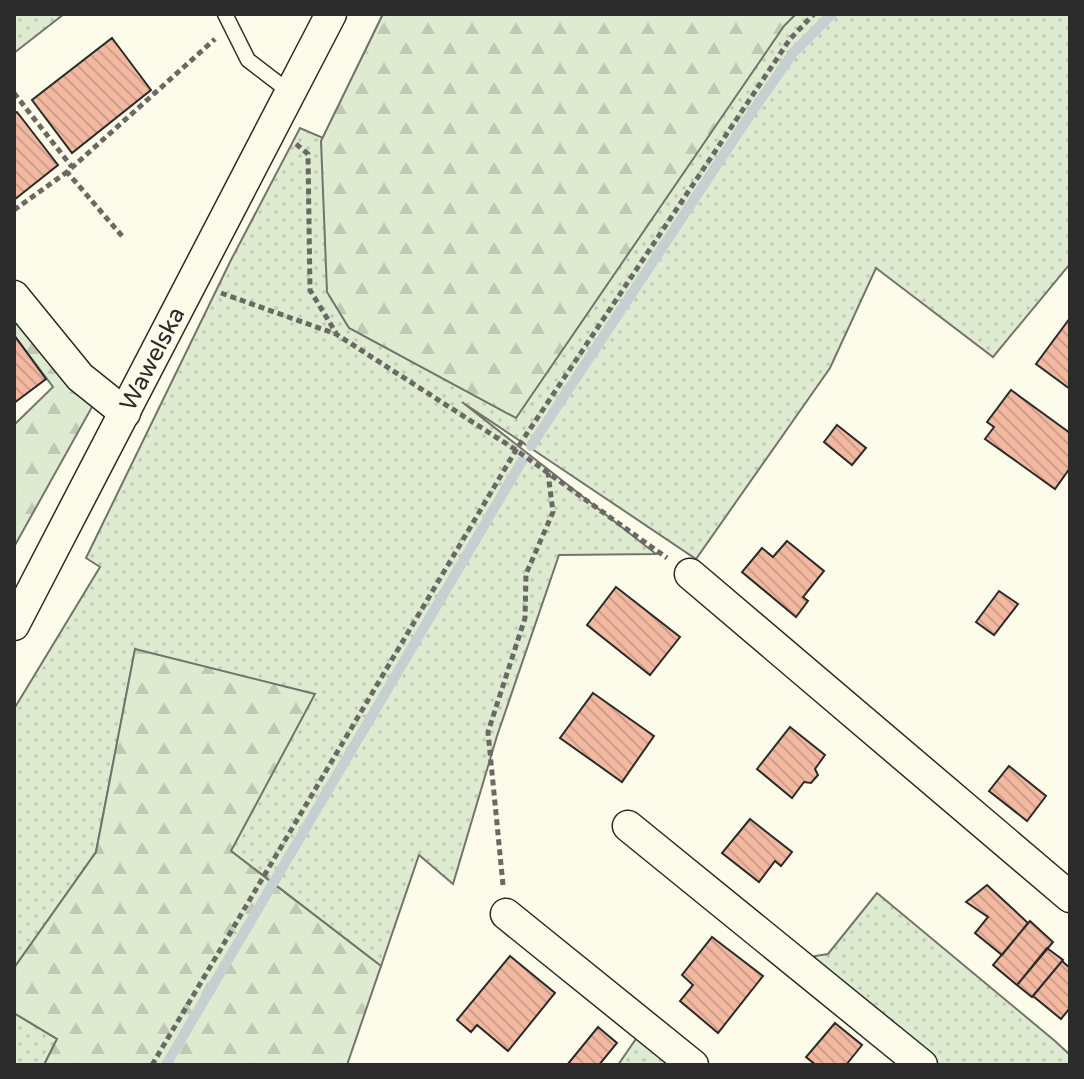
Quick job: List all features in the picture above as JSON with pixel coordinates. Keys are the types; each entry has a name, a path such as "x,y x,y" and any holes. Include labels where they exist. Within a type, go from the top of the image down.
{"street":[{"name":"Wawelska","path":"14,625 193,286 331,14"},
{"path":"14,296 80,377 125,413"},
{"path":"690,574 1070,897"},
{"path":"628,826 922,1065"},
{"path":"506,914 693,1065"}],"lane":[{"path":"225,14 248,60 291,93"}],"path":[{"path":"152,1065 516,450 790,39 814,14"},
{"path":"14,210 70,170 213,40 231,29"},
{"path":"14,93 122,236"},
{"path":"273,127 308,154 310,290 336,334"},
{"path":"193,286 234,296 336,334 516,450 690,574"},
{"path":"506,914 488,732 525,618 526,574 553,512 548,473"}],"green space":[{"path":"14,14 64,14 14,53"},
{"path":"383,14 1070,14 1070,264 993,357 876,268 830,368 696,559 462,402 656,554 559,555 497,736 453,884 419,855 381,966 231,851 135,650 96,852 14,968 14,709 100,567 86,558 230,262 300,128 323,138"},
{"path":"383,14 796,14 784,26 516,418 349,328 327,292 321,141"},
{"path":"14,314 88,396 92,407 14,547 14,425 53,387 14,335"},
{"path":"135,649 315,694 231,851 381,966 347,1065 44,1065 57,1039 14,1013 14,968 96,852"},
{"path":"877,893 1055,1041 1070,1055 1070,1065 926,1065 817,972 815,956 828,954"},
{"path":"14,1013 57,1039 44,1065 14,1065"},
{"path":"640,1033 678,1065 618,1065"}],"building":[{"path":"112,38 151,90 72,153 32,100"},
{"path":"17,112 58,165 14,200 14,114"},
{"path":"1070,318 1070,389 1036,364"},
{"path":"14,335 46,379 14,403"},
{"path":"1011,390 1070,433 1070,468 1055,489 985,439 994,427 987,422"},
{"path":"837,425 866,448 852,465 824,442"},
{"path":"787,541 824,571 803,597 808,601 796,617 742,572 762,548 773,557"},
{"path":"616,587 680,637 650,675 587,625"},
{"path":"999,591 1018,604 994,635 976,622"},
{"path":"593,693 654,736 622,782 560,738"},
{"path":"790,727 825,755 815,769 818,775 811,783 804,782 792,798 757,769"},
{"path":"1009,766 1046,796 1027,821 989,791"},
{"path":"750,819 792,852 781,866 775,861 759,882 722,853"},
{"path":"987,885 1028,923 1002,955 975,933 988,917 966,902"},
{"path":"1030,921 1053,942 1017,985 993,965"},
{"path":"712,937 763,976 718,1033 680,1001 693,985 682,975"},
{"path":"1047,948 1063,960 1032,997 1017,985"},
{"path":"510,956 555,993 508,1051 477,1025 471,1032 457,1020"},
{"path":"1062,961 1070,968 1070,1008 1061,1019 1033,996"},
{"path":"835,1023 862,1045 846,1065 816,1065 806,1057"},
{"path":"598,1027 617,1043 599,1065 567,1065"}],"waterway":[{"path":"531,446 793,53 832,14"},
{"path":"166,1065 522,461"}]}
